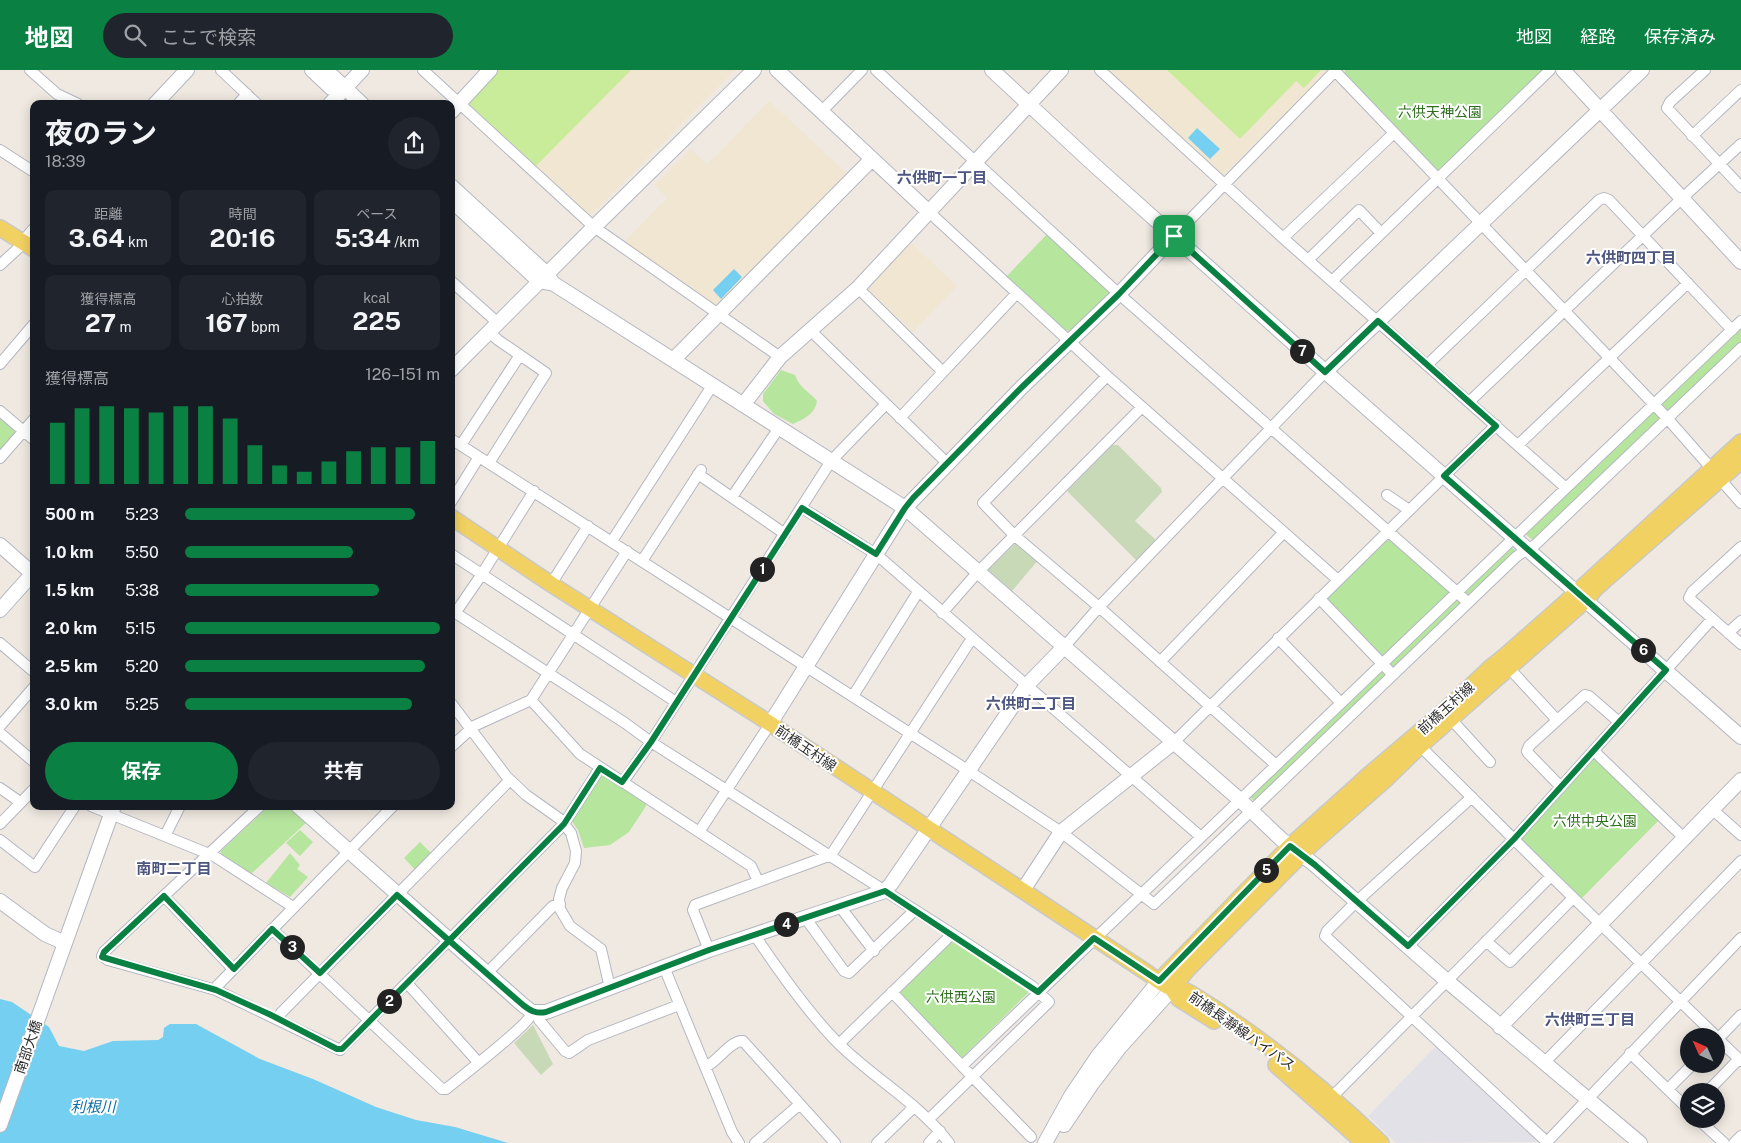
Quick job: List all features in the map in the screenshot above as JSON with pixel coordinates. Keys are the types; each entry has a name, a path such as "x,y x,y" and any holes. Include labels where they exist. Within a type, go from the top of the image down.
{"main road":[{"path":"0,228 29,246"},
{"name":"前橋玉村線","path":"1159,981 1296,850 1371,773 1444,711 1490,668 1581,596 1603,582 1716,474 1741,442"},
{"name":"前橋玉村線","path":"1716,474 1741,461"},
{"name":"前橋玉村線","path":"455,520 589,609 694,674 1172,989 1296,850 1385,780 1420,746 1509,668 1581,596"},
{"name":"前橋長瀞線バイパス","path":"1172,989 1179,999 1269,1059 1381,1143"},
{"name":"前橋長瀞線バイパス","path":"1328,1102 1364,1143"}],"street":[{"path":"30,70 57,94 70,100"},
{"path":"159,100 187,70"},
{"path":"221,70 253,100"},
{"path":"312,70 341,98"},
{"path":"326,70 341,98"},
{"path":"341,98 362,70"},
{"path":"424,70 448,100"},
{"path":"490,70 455,108 594,227 780,357"},
{"path":"455,366 493,328 546,280 594,227 754,70"},
{"path":"777,70 1016,294 1338,580"},
{"path":"821,112 862,70"},
{"path":"876,70 1119,294 1468,603"},
{"path":"992,70 1325,372 1741,737"},
{"path":"743,405 780,357 858,288 1060,70"},
{"path":"1100,70 1283,238 1566,488"},
{"path":"699,832 807,666 905,508 1021,388 1119,294 1335,70 1654,404 1741,503"},
{"path":"1332,281 1550,70"},
{"path":"1563,70 1741,262"},
{"path":"272,929 442,1089 446,1089 536,1013 546,1012 709,950 885,891 1027,685 1099,607 1325,372 1642,70"},
{"path":"1705,70 1667,107 1741,187"},
{"path":"1692,136 1741,90"},
{"path":"242,100 247,94"},
{"path":"1283,238 1394,133"},
{"path":"1469,402 1741,144"},
{"path":"0,150 30,169"},
{"path":"674,360 872,159"},
{"path":"455,190 546,280"},
{"path":"1427,365 1601,198 1609,200 1732,330"},
{"path":"455,203 546,280 905,508 1447,982 1640,1143"},
{"path":"1308,260 1359,210 1381,233"},
{"path":"0,265 29,246"},
{"path":"1518,445 1688,283"},
{"path":"455,285 493,328 498,340 546,373 489,463"},
{"path":"858,288 943,372"},
{"path":"900,418 1016,294"},
{"path":"962,1066 1276,764 1741,322"},
{"path":"0,364 30,329"},
{"path":"810,330 947,463"},
{"path":"455,441 969,771 1061,832 1154,904 1468,603 1527,549 1536,545 1741,348"},
{"path":"461,445 520,355"},
{"path":"1107,376 983,503 1014,535 1099,607 1276,764"},
{"path":"612,541 712,386"},
{"path":"622,782 651,742 832,461 886,404"},
{"path":"942,613 978,572 1142,407"},
{"path":"0,411 30,437"},
{"path":"0,458 30,423"},
{"path":"1023,890 1061,832 1174,742 1496,426"},
{"path":"732,497 779,428"},
{"path":"455,496 479,457"},
{"path":"642,561 699,472 786,534"},
{"path":"455,609 482,574 534,491"},
{"path":"1387,495 1409,510"},
{"path":"802,508 876,554 1201,838"},
{"path":"551,584 588,526"},
{"path":"1160,662 1284,532"},
{"path":"0,545 30,571"},
{"path":"1741,547 1690,594 1690,600 1741,644"},
{"path":"455,743 470,729 531,700 627,551"},
{"path":"455,557 676,702"},
{"path":"0,610 30,577"},
{"path":"853,696 918,592"},
{"path":"1319,598 1393,675"},
{"path":"455,615 548,672 651,742 951,933 1038,992 1049,1002 929,1119"},
{"path":"1408,946 1514,839 1712,619"},
{"path":"1728,634 1741,622"},
{"path":"1278,638 1341,703"},
{"path":"0,643 30,669"},
{"path":"709,950 693,910 695,905 831,856 969,643"},
{"path":"1509,668 1557,720"},
{"path":"0,726 30,692"},
{"path":"1560,786 1527,751 1529,746 1583,696 1587,695 1619,722"},
{"path":"531,700 570,746 580,754 751,866 758,881"},
{"path":"455,708 510,780 526,795 564,824 571,833 576,851 575,863 563,884 559,899 560,904 568,924 601,949 610,988"},
{"path":"1451,719 1490,762"},
{"path":"0,732 30,758"},
{"path":"1420,746 1707,1028"},
{"path":"1594,751 1684,838"},
{"path":"256,810 104,952 102,957 216,990 340,1050 564,824 600,768"},
{"path":"277,1019 510,780"},
{"path":"1500,1026 1741,780"},
{"path":"0,788 20,802"},
{"path":"0,824 30,793"},
{"path":"1472,797 1356,902 1327,931 1325,936 1547,1143 1630,1053 1741,938"},
{"path":"1712,809 1741,835"},
{"path":"0,840 35,867 72,810"},
{"path":"113,810 165,836 209,854 293,907"},
{"name":"南部大橋","path":"0,1125 113,810"},
{"path":"165,836 178,810"},
{"path":"303,810 348,852 523,1005 536,1013 539,1020 565,1051 569,1053 593,1038 680,1005"},
{"path":"216,990 217,986 389,810"},
{"path":"1544,1063 1741,862"},
{"path":"1328,1102 1551,876"},
{"path":"164,896 234,969"},
{"path":"1486,941 1510,962 1573,898"},
{"path":"0,901 45,934 65,943"},
{"path":"487,973 553,906 560,904"},
{"path":"843,906 844,912 874,951"},
{"path":"807,917 808,923 844,972 847,973 852,972 915,910"},
{"path":"839,1044 951,933"},
{"path":"756,934 762,946 791,986 839,1044 929,1119 950,1143"},
{"path":"664,967 738,1143"},
{"path":"1045,1143 1071,1096 1093,1063 1159,981"},
{"path":"407,983 478,1062"},
{"path":"1052,1143 1076,1105 1120,1047 1172,989"},
{"path":"892,992 1030,1138"},
{"path":"1725,1030 1741,1015"},
{"path":"705,1066 711,1064 737,1041 743,1041 835,1143"},
{"path":"1716,1083 1740,1060 1725,1046"},
{"path":"1630,1053 1680,1101"},
{"path":"1668,1089 1684,1073"},
{"path":"755,1143 800,1104"},
{"path":"878,1143 914,1107"},
{"path":"1708,1128 1724,1143"},
{"path":"929,1143 940,1132"},
{"path":"1734,1143 1741,1136"}],"shaded area":[{"path":"496,70 735,70 590,216 468,106 468,101"},
{"path":"1104,70 1328,70 1223,175 1218,175"},
{"path":"769,101 851,177 718,306 624,242 667,198 655,185 691,149 707,165"},
{"path":"911,243 957,286 913,332 867,288"},
{"path":"1436,1046 1536,1138 1535,1142 1396,1143 1368,1116"}],"green space":[{"path":"499,70 631,70 536,166 470,105"},
{"path":"1167,70 1321,70 1304,88 1296,81 1240,139"},
{"name":"六供天神公園","path":"1345,70 1545,70 1439,171 1435,171 1344,75"},
{"path":"1049,232 1112,294 1074,332 1065,330 1007,276"},
{"path":"1741,327 1741,344 1671,411 1667,411 1661,406 1662,402"},
{"path":"781,370 795,375 802,387 817,401 811,413 793,424 774,414 763,401 763,394"},
{"path":"1652,412 1656,412 1661,417 1661,420 1534,541 1524,533"},
{"path":"0,416 14,429 15,433 0,450"},
{"path":"1112,445 1118,445 1161,488 1162,492 1135,521 1155,539 1155,542 1137,561 1067,491"},
{"path":"1392,539 1449,590 1449,594 1384,656 1380,656 1328,601 1328,596 1387,540"},
{"path":"1015,544 1020,544 1039,559 1012,591 988,570"},
{"path":"1510,546 1517,552 1472,595 1468,596 1464,592"},
{"path":"1458,597 1462,602 1393,668 1389,664"},
{"path":"1381,670 1387,676 1255,802 1249,796"},
{"name":"六供中央公園","path":"1595,758 1660,819 1581,899 1521,840 1521,835 1591,759"},
{"path":"603,775 645,801 646,806 629,832 610,845 584,848 578,830 571,820 599,776"},
{"path":"265,810 296,810 308,821 251,874 221,856 221,851"},
{"path":"300,830 313,842 300,856 286,843"},
{"path":"420,842 434,856 418,873 404,858"},
{"path":"290,853 300,865 297,869 308,877 290,897 266,883"},
{"name":"六供西公園","path":"954,940 1028,988 1028,993 963,1057 958,1057 898,995 899,990 950,941"},
{"path":"533,1025 553,1064 541,1075 514,1043"}],"water":[{"path":"1197,128 1220,149 1210,159 1188,138"},
{"path":"734,269 742,277 721,299 713,290"},
{"name":"利根川","path":"0,999 12,1002 49,1027 59,1046 84,1051 113,1041 158,1040 163,1037 164,1028 170,1024 196,1024 260,1059 313,1079 376,1107 416,1120 455,1127 508,1143 0,1143"}],"district":[{"name":"六供町一丁目","path":"942,178"},
{"name":"六供町四丁目","path":"1631,258"},
{"name":"六供町二丁目","path":"1031,704"},
{"name":"南町二丁目","path":"174,869"},
{"name":"六供町三丁目","path":"1590,1020"}],"route":[{"path":"1174,236 1119,294 1021,388 913,498 876,554 802,508 651,742 622,782 600,768 564,824 449,940 342,1049 337,1049 271,1015 216,990 102,957 104,952 164,896 234,969 272,929 320,973 397,895 449,940 523,1005 532,1012 540,1013 709,950 885,891 1032,986 1038,992 1094,938 1159,981 1290,846 1315,865 1408,946 1514,839 1666,670 1444,476 1496,426 1378,321 1325,372 1174,236"}]}
